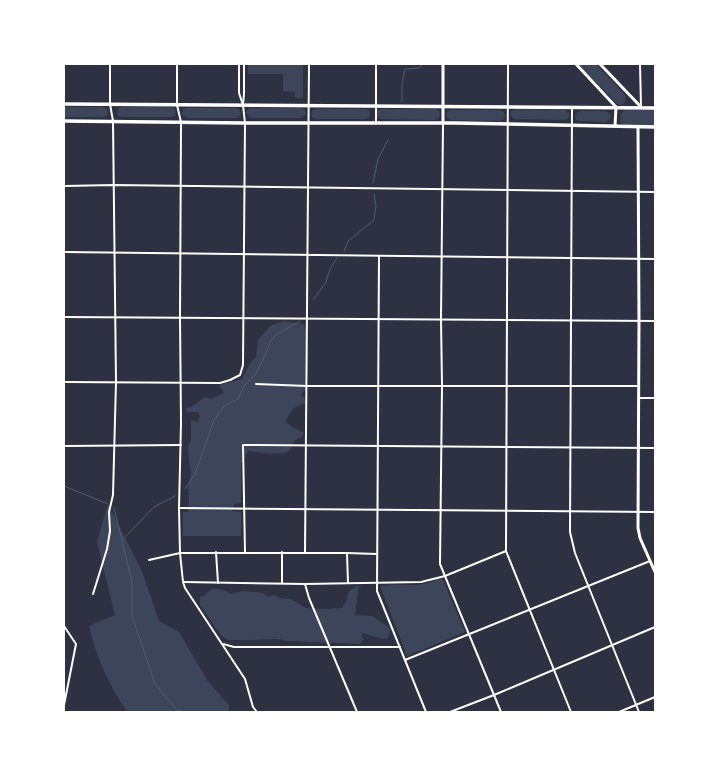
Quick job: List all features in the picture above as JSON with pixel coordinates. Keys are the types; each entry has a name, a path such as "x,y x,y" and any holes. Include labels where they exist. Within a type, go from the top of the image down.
{"main road":[{"path":"443,64 443,123"},
{"path":"576,64 616,108 615,126"},
{"path":"600,64 641,107"},
{"path":"64,104 655,108"},
{"path":"64,121 443,123 655,127"},
{"path":"638,127 638,512 639,533 655,572"}],"street":[{"path":"93,594 110,531 109,512 113,495 116,382 113,121 110,104 110,64"},
{"path":"177,64 177,105 181,122 181,445 179,508 180,553 183,582 185,588 245,679 253,707 256,712"},
{"path":"239,64 238,93 243,105"},
{"path":"64,382 220,383 240,375 243,365 244,64"},
{"path":"305,553 309,64"},
{"path":"376,64 376,123"},
{"path":"508,64 506,551 528,609 571,712"},
{"path":"640,64 641,107"},
{"path":"572,108 570,258 570,532 575,553 639,712"},
{"path":"443,123 441,320 442,447 440,564 501,712"},
{"path":"64,186 114,185 655,192"},
{"path":"64,252 655,259"},
{"path":"379,256 377,591 426,712"},
{"path":"64,317 655,321"},
{"path":"256,384 307,386 639,386"},
{"path":"639,398 655,398"},
{"path":"64,446 181,445"},
{"path":"245,552 242,445 655,448"},
{"path":"179,508 655,512"},
{"path":"183,582 305,584 421,582 445,576 506,551"},
{"path":"149,560 180,553 216,552 377,554"},
{"path":"216,552 218,583"},
{"path":"282,552 282,583"},
{"path":"347,553 348,583"},
{"path":"405,660 528,609 650,561"},
{"path":"305,584 309,598 357,712"},
{"path":"64,626 76,644 64,705"},
{"path":"450,712 655,627"},
{"path":"222,644 234,647 400,647"},
{"path":"619,712 655,697"}],"shaded area":[{"path":"248,64 303,64 303,98 295,98 295,92 283,91 283,74 248,74"},
{"path":"578,64 596,64 626,96 625,103 621,105 617,104"},
{"path":"64,107 103,107 107,109 108,112 107,116 103,117 64,117"},
{"path":"171,107 175,109 176,112 175,116 171,117 122,117 118,116 117,112 119,108"},
{"path":"236,108 239,109 241,113 239,117 236,118 186,118 182,113 183,109"},
{"path":"301,108 304,109 306,113 304,117 300,118 251,118 246,112 248,109"},
{"path":"365,109 369,110 370,114 369,118 365,119 316,119 312,117 311,113 313,110"},
{"path":"435,109 439,111 440,115 439,118 435,120 381,119 377,117 376,114 378,110"},
{"path":"500,110 504,112 505,116 504,119 500,121 451,120 447,118 446,114 448,111"},
{"path":"512,110 565,110 570,115 568,119 564,120 515,119 510,114"},
{"path":"624,110 655,110 655,126 625,125 621,123 620,119"},
{"path":"605,111 611,116 609,120 605,122 576,120 575,116 577,112"},
{"path":"283,321 304,324 306,330 305,390 301,394 304,397 305,403 294,408 285,421 304,433 302,437 295,441 290,450 287,452 270,454 248,451 241,464 241,503 234,504 232,511 241,512 241,536 183,536 183,512 188,512 188,489 191,473 188,447 191,439 191,420 197,422 200,417 198,412 187,412 185,408 191,407 205,397 212,399 224,393 219,385 242,379 251,362 256,357 258,340 270,326"},
{"path":"108,504 142,571 159,621 179,632 207,680 229,705 229,712 127,712 115,692 99,659 89,626 115,615 97,542"},
{"path":"442,578 465,632 407,656 380,586 418,585"},
{"path":"359,585 355,615 373,616 388,626 390,628 390,632 387,639 382,639 363,633 361,636 364,639 360,644 288,641 277,639 228,640 220,634 200,605 200,597 204,596 211,589 219,589 230,594 243,591 263,593 268,597 274,595 280,598 291,599 306,608 342,608 350,590"}],"waterway":[{"path":"402,102 402,84 405,69 419,68 423,64"},
{"path":"373,183 378,159 388,140"},
{"path":"344,251 348,241 374,220 376,206 374,194"},
{"path":"313,300 326,282 330,269 337,258"},
{"path":"185,489 195,474 214,420 224,406 238,399 244,386 255,375 270,342 276,335 300,321"},
{"path":"64,486 108,504"},
{"path":"122,540 154,507 175,496"},
{"path":"114,508 132,582 132,616 155,684 177,710 187,712"}]}
